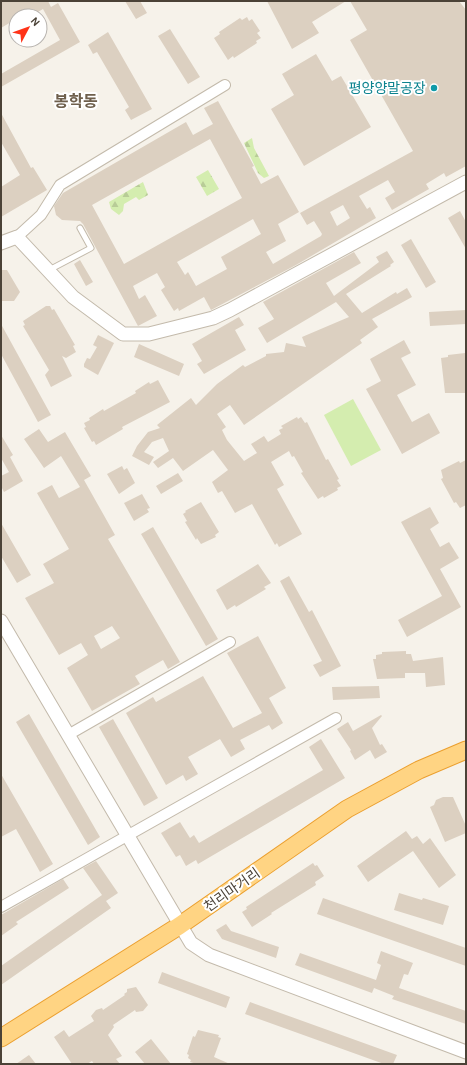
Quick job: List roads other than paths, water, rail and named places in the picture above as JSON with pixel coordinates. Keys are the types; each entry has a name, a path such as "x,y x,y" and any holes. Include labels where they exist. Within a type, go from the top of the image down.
{"highway":[{"name":"천리마거리","path":"1,1038 179,926 347,809 419,770 466,750"}],"street":[{"path":"1,244 17,237 41,214 60,185 225,85"},
{"path":"17,237 73,297 114,328 123,334 149,334 213,318 230,310 466,182"},
{"path":"1,621 179,926 191,943 210,955 466,1052"},
{"path":"68,736 230,642"},
{"path":"1,907 336,718"}],"lane":[{"path":"48,271 91,248 80,228"}],"place":[{"name":"평양양말공장","path":"434,88"}],"district":[{"name":"봉학동","path":"76,101"}]}
